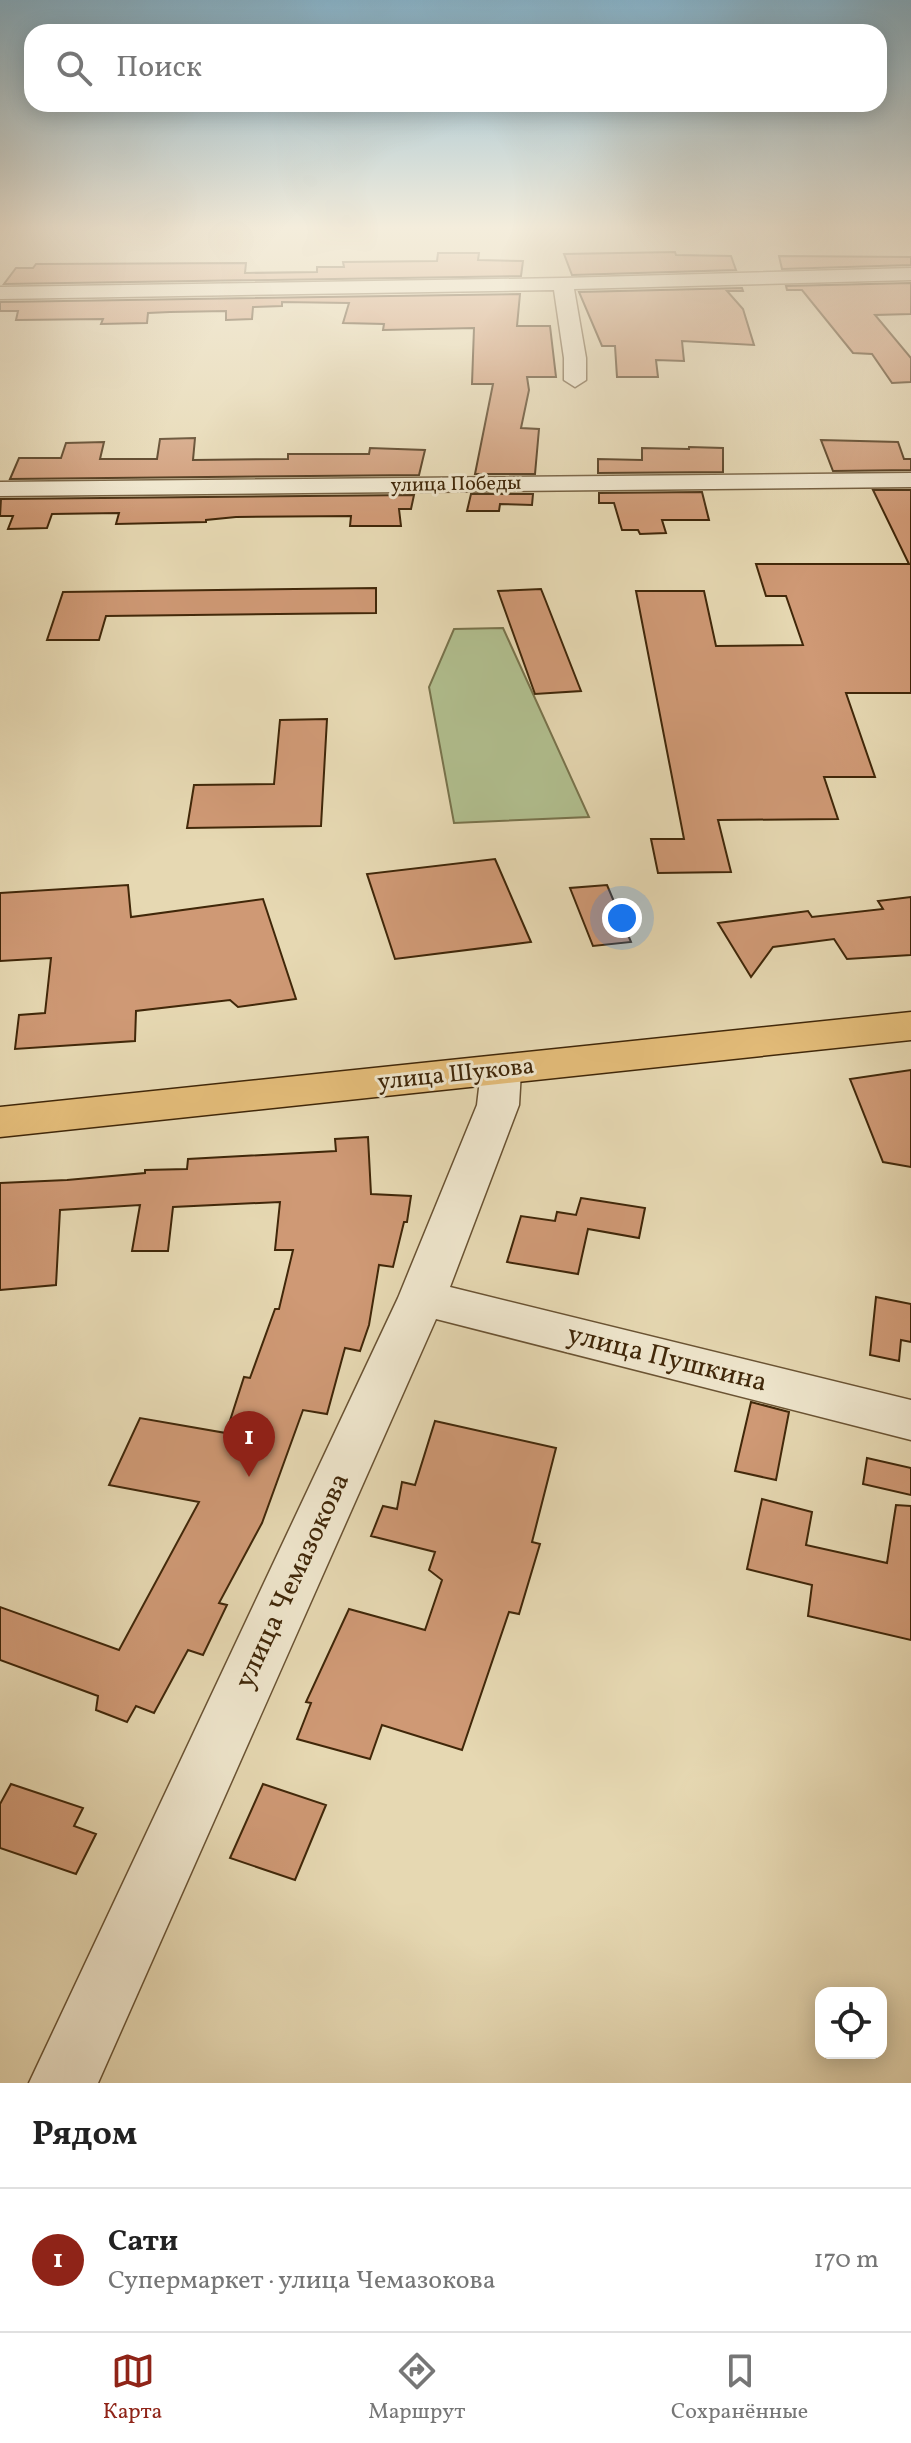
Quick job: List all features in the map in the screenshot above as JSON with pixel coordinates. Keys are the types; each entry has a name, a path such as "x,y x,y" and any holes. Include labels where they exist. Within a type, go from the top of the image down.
{"main road":[{"name":"улица Шукова","path":"0,1122 911,1026"}],"street":[{"path":"569,322 575,380"},
{"name":"улица Победы","path":"0,489 911,480"},
{"name":"улица Чемазокова","path":"63,2083 422,1298 498,1105 501,1071"},
{"name":"улица Пушкина","path":"422,1298 911,1420"}],"green space":[{"path":"503,628 589,817 454,823 429,687 454,629"}],"building":[{"path":"102,322 147,322 147,323"},
{"path":"517,322 517,326 550,326 556,377 527,377 529,390 521,428 539,429 535,474 475,474 493,384 472,384 474,328 383,330 384,324 343,323"},
{"path":"592,322 747,322 754,345 682,341 684,361 656,360 658,377 617,377 615,346 602,346"},
{"path":"828,322 881,322 911,358 911,382 892,383 872,354 853,353"},
{"path":"195,438 193,460 288,459 288,454 369,454 370,448 425,450 419,475 10,479 19,458 61,458 66,443 104,442 100,459 157,459 160,439"},
{"path":"821,440 898,442 904,459 911,459 911,470 833,471"},
{"path":"642,448 723,448 723,472 598,473 598,459 642,460"},
{"path":"873,490 911,490 911,693 846,693 875,777 824,777 838,819 718,820 731,872 658,873 651,839 684,839 636,591 704,591 716,646 803,645 786,596 766,596 756,564 909,564"},
{"path":"702,492 709,520 662,520 666,533 640,534 638,530 622,530 614,503 599,503 599,493"},
{"path":"471,494 533,494 532,505 500,504 499,511 467,511"},
{"path":"414,495 411,509 399,509 401,526 350,526 351,516 236,517 206,522 116,524 119,513 52,514 47,528 8,529 13,516 0,516 1,499"},
{"path":"376,588 376,613 106,616 99,640 47,640 63,592"},
{"path":"541,589 581,691 535,694 498,591"},
{"path":"327,719 321,826 187,828 194,785 274,784 280,720"},
{"path":"495,859 531,942 395,959 367,874"},
{"path":"128,885 131,917 263,899 296,999 238,1007 230,1000 136,1011 135,1041 15,1049 19,1015 45,1013 51,958 0,961 0,893"},
{"path":"607,885 631,942 593,946 570,888"},
{"path":"911,897 911,955 847,959 834,939 773,947 751,977 718,923 808,911 812,917 883,909 878,901"},
{"path":"911,1070 911,1167 883,1162 850,1079"},
{"path":"368,1137 371,1194 411,1196 407,1222 404,1222 393,1267 379,1265 369,1325 360,1351 345,1348 327,1414 303,1410 262,1523 219,1603 227,1605 203,1655 188,1650 154,1713 136,1706 127,1722 96,1710 98,1696 0,1660 0,1607 119,1650 199,1502 109,1485 140,1418 226,1433 244,1377 250,1378 275,1309 279,1309 293,1250 275,1250 280,1202 173,1207 168,1251 132,1251 140,1205 60,1210 56,1285 0,1290 0,1183 187,1169 188,1159 336,1151 335,1139"},
{"path":"581,1198 645,1208 639,1238 588,1229 578,1274 507,1262 521,1216 555,1221 557,1212 576,1215"},
{"path":"876,1297 911,1304 911,1342 901,1340 899,1361 870,1355"},
{"path":"751,1402 789,1412 776,1480 735,1471"},
{"path":"435,1421 556,1448 532,1542 540,1544 519,1614 509,1612 462,1750 382,1725 370,1759 297,1739 311,1703 306,1702 349,1609 425,1630 442,1580 429,1570 435,1552 371,1536 383,1506 397,1509 402,1482 415,1485"},
{"path":"867,1458 911,1468 911,1495 863,1484"},
{"path":"762,1499 812,1512 806,1545 887,1563 896,1505 911,1506 911,1640 808,1616 812,1585 747,1569"},
{"path":"11,1784 83,1808 74,1826 96,1834 76,1874 0,1848 0,1804"},
{"path":"263,1784 326,1805 295,1880 230,1858"}],"place":[{"name":"Сати","path":"249,1477"}]}
